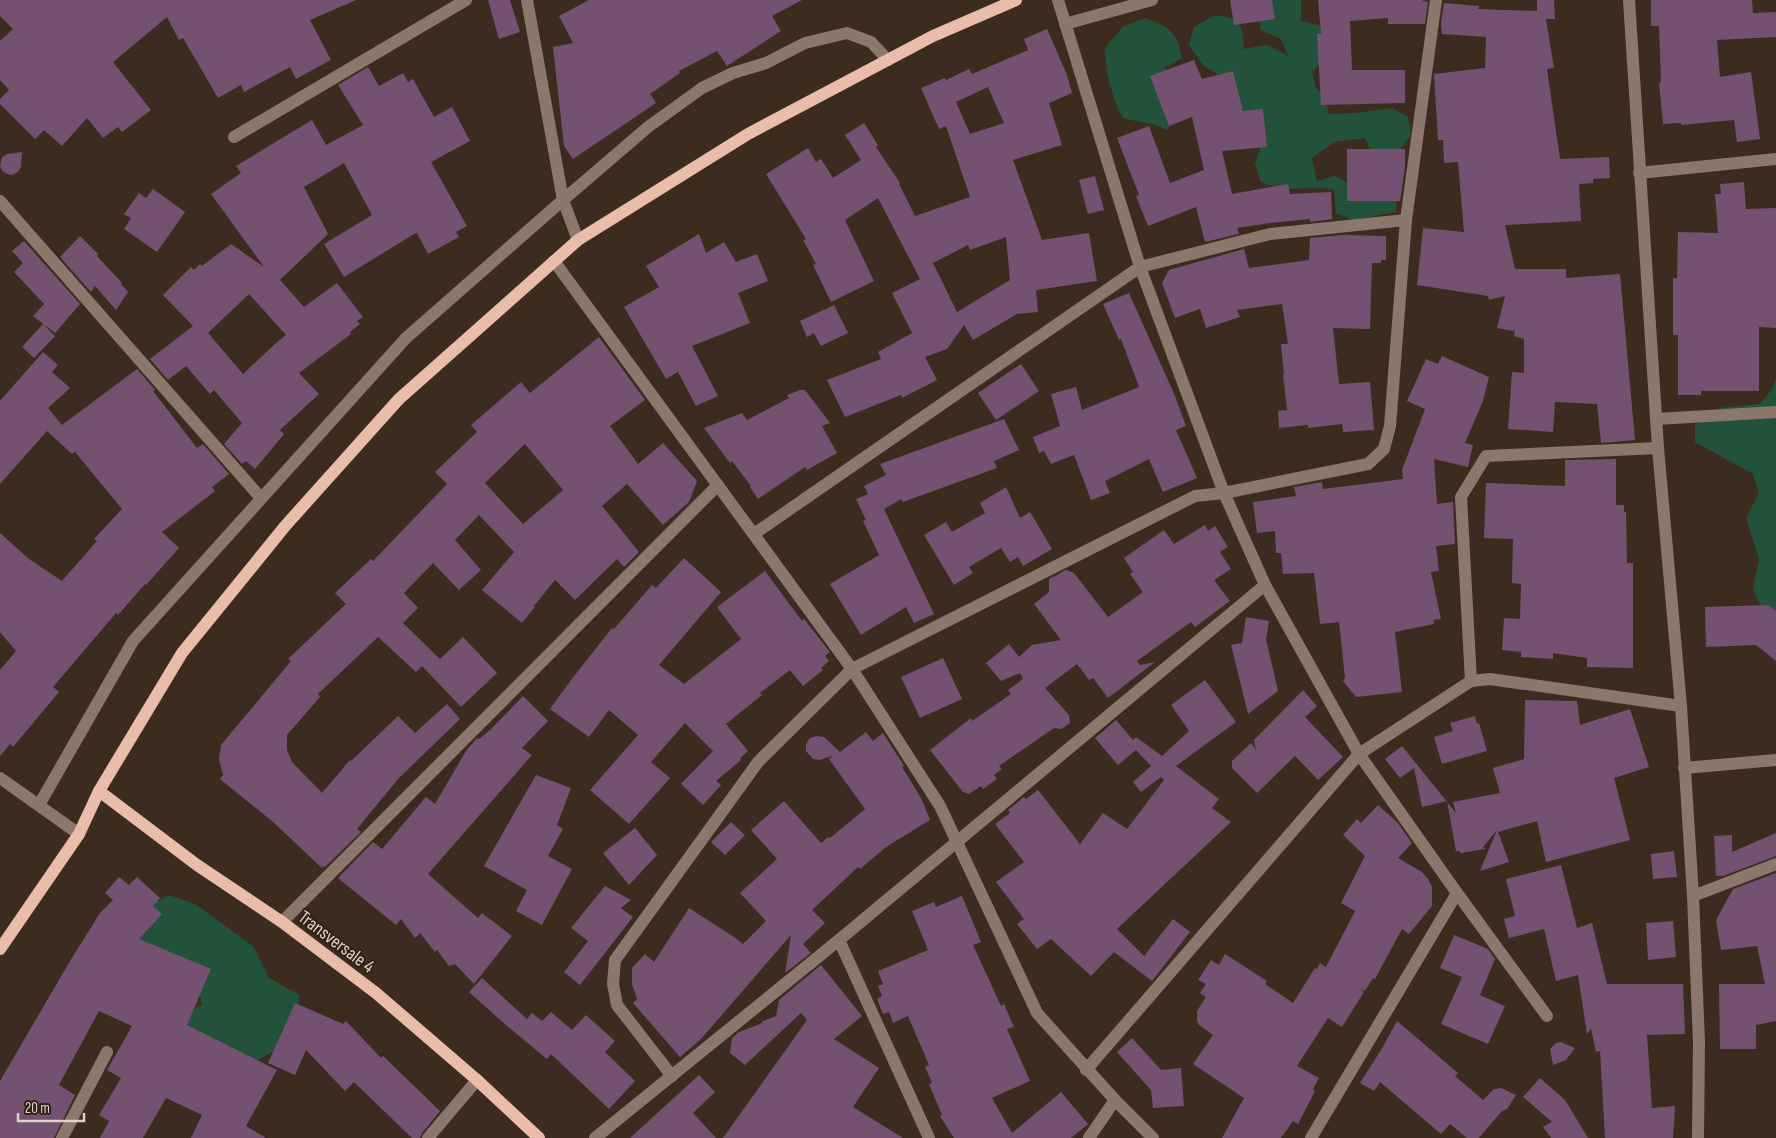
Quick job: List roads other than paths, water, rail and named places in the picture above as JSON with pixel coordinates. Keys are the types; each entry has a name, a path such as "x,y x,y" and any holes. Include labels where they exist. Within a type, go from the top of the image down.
{"main road":[{"path":"0,949 79,834 99,791 182,654 286,525 399,399 578,240 748,134 932,36 1016,0"},
{"name":"Transversale 4","path":"99,791 197,865 282,922 376,994 477,1080 539,1138"}],"street":[{"path":"234,136 466,0"},
{"path":"527,0 563,200 578,240"},
{"path":"1058,0 1140,266 1224,492 1264,585 1359,754 1547,1016"},
{"path":"1066,24 1152,0"},
{"path":"672,1076 617,1005 613,984 615,960 758,762 852,670 1195,496 1368,464 1384,449 1390,426 1406,220 1436,0"},
{"path":"1629,0 1658,448 1681,706 1699,1042 1698,1138"},
{"path":"39,805 133,641 406,338 563,200 648,127 702,88 733,73 766,63 805,43 847,33 871,42 888,60"},
{"path":"1639,173 1776,159"},
{"path":"0,201 261,498"},
{"path":"754,534 1140,266 1270,234 1406,220"},
{"path":"554,261 852,670 940,806 1037,1013 1086,1070 1153,1138"},
{"path":"1656,419 1776,412"},
{"path":"1472,682 1461,497 1486,456 1658,448"},
{"path":"282,922 718,484"},
{"path":"595,1138 839,940 1264,585"},
{"path":"1086,1070 1359,754 1472,682 1490,679 1681,706"},
{"path":"1684,768 1776,760"},
{"path":"1,781 39,805 79,834"},
{"path":"1692,896 1776,864"},
{"path":"1311,1138 1457,893"},
{"path":"839,940 929,1138"},
{"path":"62,1138 107,1052"},
{"path":"428,1138 477,1080"},
{"path":"1089,1138 1115,1100"}]}
